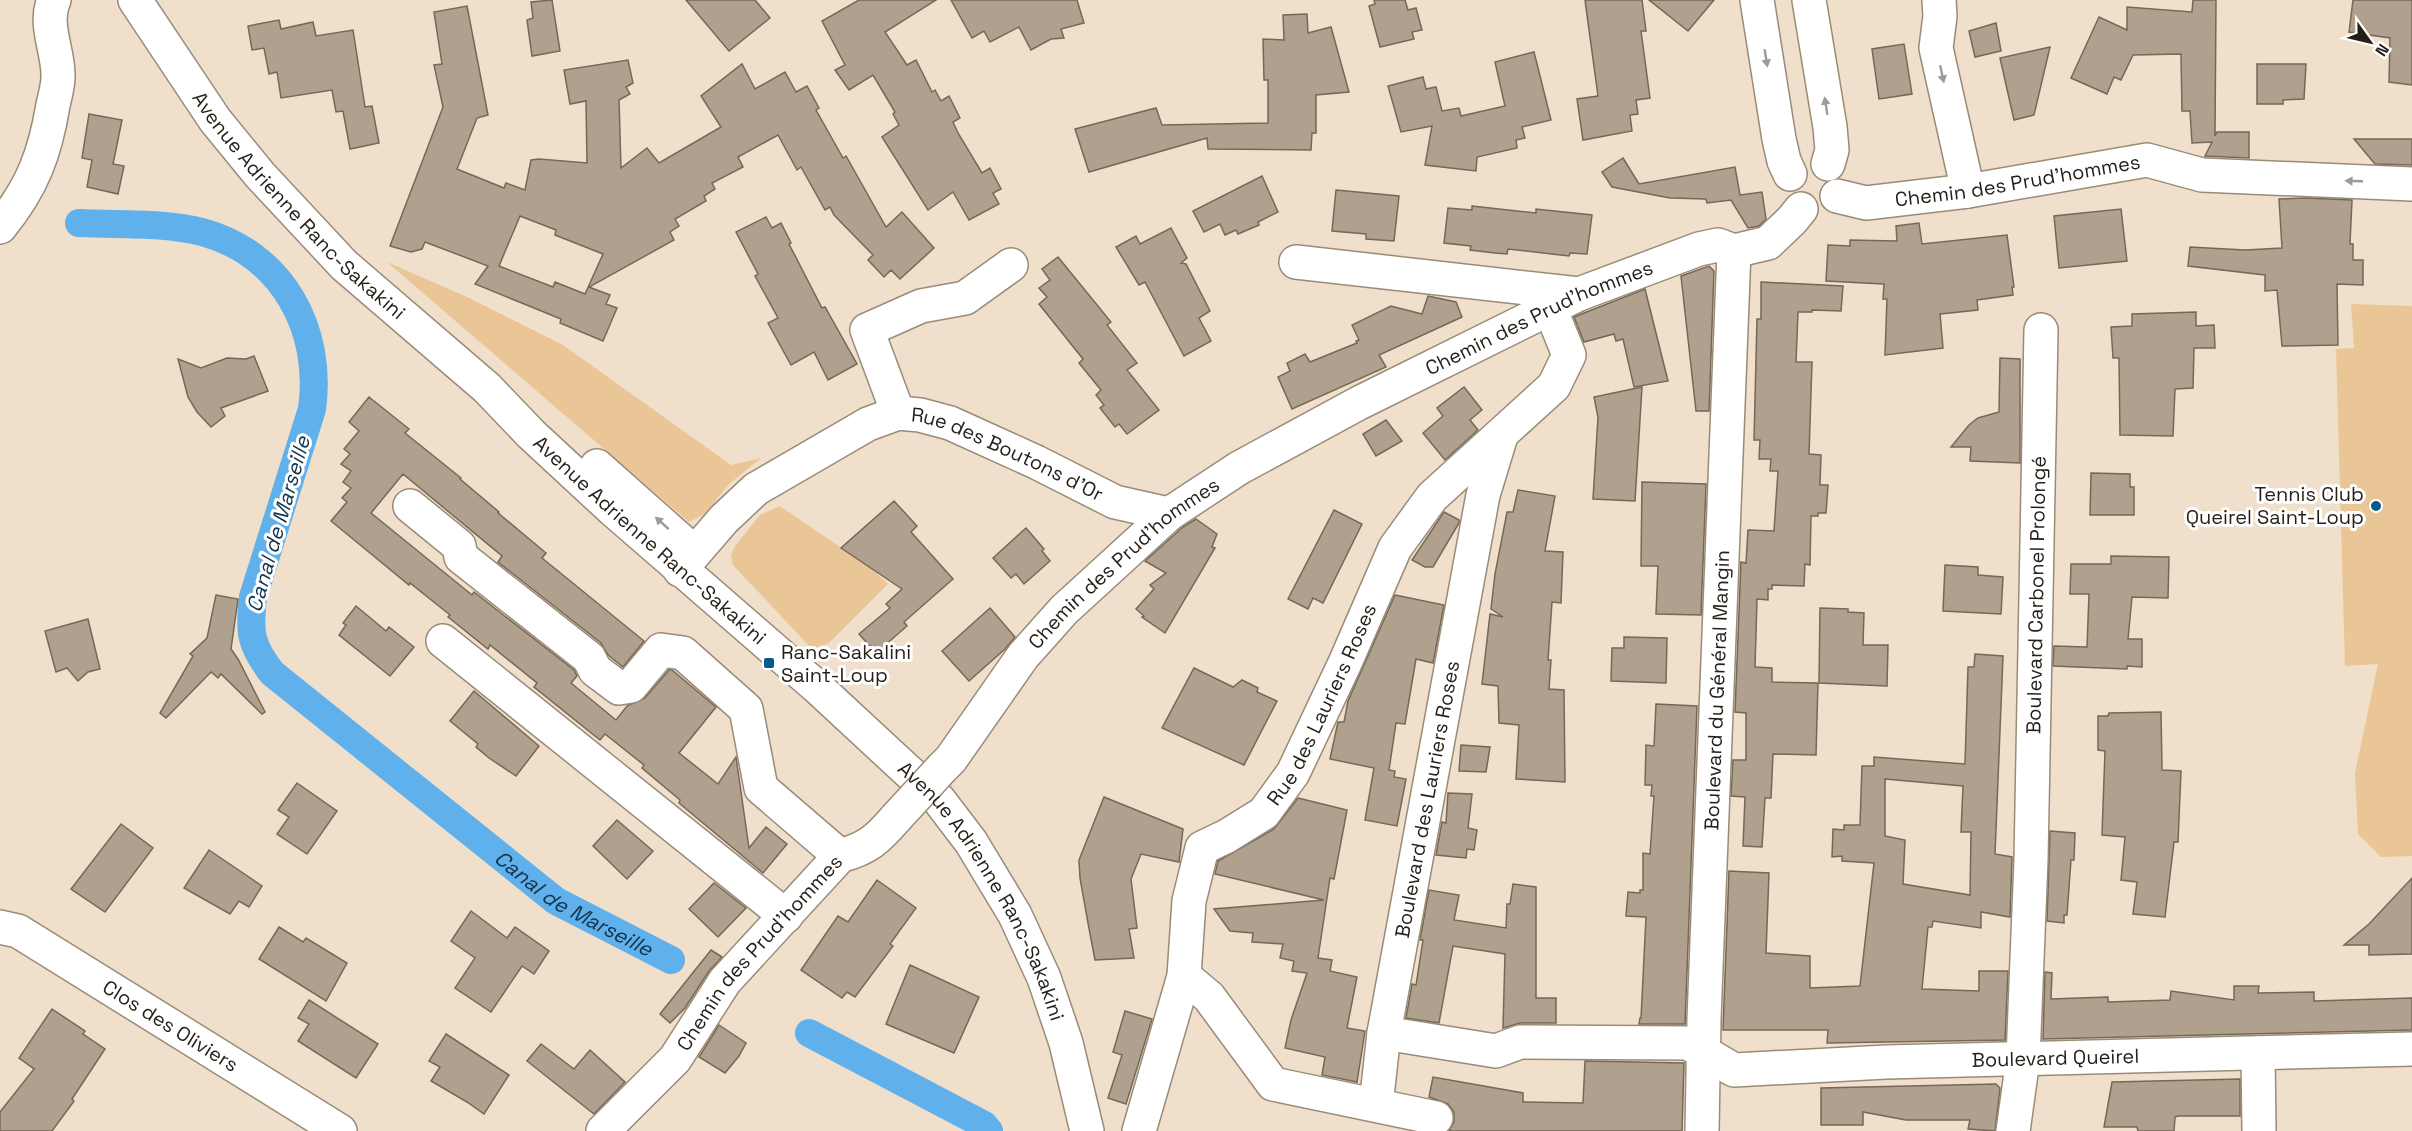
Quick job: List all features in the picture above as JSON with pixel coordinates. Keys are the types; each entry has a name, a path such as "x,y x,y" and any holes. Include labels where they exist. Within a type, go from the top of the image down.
{"street":[{"name":"Avenue Adrienne Ranc-Sakakini","path":"135,0 215,120 260,175 344,265 487,388 544,420 687,562 939,800 971,842 1015,915 1044,978 1066,1042 1087,1131"},
{"path":"1757,0 1779,139 1784,161 1790,174 1788,189 1790,197 1801,209 1809,212 1826,209 1838,196 1839,178 1828,164 1814,160 1801,164 1790,174"},
{"path":"1809,0 1830,127 1832,150 1828,164"},
{"path":"0,227 36,172 48,134 58,78 56,4"},
{"path":"1940,8 1936,48 1979,189"},
{"name":"Chemin des Prud'hommes","path":"1838,196 1866,203 1979,189 2147,160 2202,175 2412,184"},
{"name":"Chemin des Prud'hommes","path":"603,1131 675,1059 725,981 840,856 862,850 873,843 951,759 1023,656 1064,610 1169,514 1259,457 1359,403 1579,294 1699,249 1718,245 1734,251 1768,243 1801,209"},
{"name":"Boulevard du Général Mangin","path":"1702,1131 1704,1018 1734,251"},
{"path":"1296,262 1579,294"},
{"path":"898,413 867,330 921,306 965,298 1011,265"},
{"name":"Rue des Lauriers Roses","path":"1139,1131 1184,976 1189,901 1202,848 1227,836 1264,813 1293,773 1345,663 1395,548 1432,497 1554,386 1569,355 1550,308"},
{"name":"Boulevard Carbonel Prolongé","path":"2013,1131 2023,1059 2031,860 2041,330"},
{"name":"Rue des Boutons d'Or","path":"687,562 724,519 756,489 868,424 898,413 920,415 950,423 1036,462 1115,502 1169,514"},
{"name":"Boulevard des Lauriers Roses","path":"1376,1105 1384,1033 1482,495 1501,434"},
{"path":"410,506 459,546 461,557 589,658 595,670 619,688 630,686 661,650 682,653 746,709 761,788 840,856"},
{"path":"443,640 786,916"},
{"name":"Clos des Oliviers","path":"0,927 18,931 340,1131"},
{"path":"1184,976 1209,997 1273,1084 1436,1119"},
{"name":"Boulevard Queirel","path":"1384,1033 1496,1051 1520,1042 1688,1043 1734,1070 1886,1062 2412,1049"},
{"path":"2258,1053 2259,1131"}],"shaded area":[{"path":"387,262 467,297 563,345 731,465 761,458 728,485 705,514 689,522"},
{"name":"Tennis Club Queirel Saint-Loup","path":"2351,304 2412,306 2412,856 2381,857 2358,834 2355,773 2378,664 2345,666 2336,349 2354,348"},
{"path":"780,506 872,569 888,584 829,643 812,649 733,565 731,555 735,546 760,515"}],"building":[{"path":"552,0 560,51 532,56 527,20 533,18 531,2"},
{"path":"686,0 755,0 770,18 729,51"},
{"path":"859,0 936,0 885,32 907,65 916,60 932,92 935,90 941,101 949,96 960,118 953,122 958,133 982,173 990,168 1001,189 993,193 999,204 969,220 953,192 928,210 882,137 899,125 893,114 895,112 873,75 849,90 835,70 845,65 822,21"},
{"path":"951,0 1077,0 1084,23 1061,29 1064,38 1051,39 1031,50 1019,27 990,42 984,31 972,38"},
{"path":"1374,0 1405,0 1408,10 1416,8 1422,30 1412,32 1414,39 1380,47 1369,6 1375,4"},
{"path":"1585,0 1642,0 1646,31 1641,31 1650,98 1636,100 1638,114 1630,115 1632,131 1583,140 1577,99 1598,96"},
{"path":"1649,0 1714,0 1688,31"},
{"path":"2193,0 2216,0 2215,136 2217,132 2249,132 2249,158 2205,156 2212,142 2192,143 2190,111 2182,111 2181,54 2133,55 2121,80 2114,77 2107,94 2071,78 2099,17 2127,30 2127,7 2192,12"},
{"path":"2353,0 2412,0 2412,85 2389,82 2390,38 2349,32"},
{"path":"467,6 488,115 477,118 457,169 504,188 506,183 525,190 531,160 587,163 586,101 570,104 564,70 628,60 633,83 626,87 630,94 619,100 621,168 647,148 659,163 721,127 701,96 742,64 755,89 785,72 796,92 807,86 819,108 816,110 843,158 846,156 886,227 902,212 934,248 900,279 891,270 884,277 868,260 873,255 834,215 830,207 825,210 801,167 797,170 778,135 738,157 743,167 712,183 715,189 704,196 706,201 675,219 679,226 670,232 674,240 589,287 610,295 606,304 617,308 603,341 560,323 561,319 475,284 488,266 425,242 422,249 411,252 390,246 443,107 434,65 442,64 434,12","holes":["520,216 556,230 555,235 603,254 585,294 555,282 553,287 499,266"]},
{"path":"1307,14 1308,33 1331,27 1349,92 1316,95 1316,133 1312,133 1311,150 1208,149 1207,138 1089,172 1075,129 1156,108 1162,125 1268,123 1268,80 1264,80 1263,39 1284,40 1283,15"},
{"path":"279,20 281,29 313,22 316,36 353,30 365,107 372,106 379,143 350,149 343,111 336,112 332,90 281,98 277,72 269,74 264,48 252,50 248,26"},
{"path":"1996,23 2001,51 1975,57 1969,31"},
{"path":"1904,44 1912,94 1879,99 1872,49"},
{"path":"2050,47 2034,115 2014,120 2000,58"},
{"path":"1534,52 1551,120 1522,127 1525,138 1516,140 1517,148 1477,157 1476,171 1425,165 1432,126 1401,132 1388,86 1423,77 1426,89 1436,87 1442,111 1459,108 1461,116 1505,106 1495,62"},
{"path":"2257,64 2306,64 2304,99 2283,100 2283,104 2257,104"},
{"path":"89,114 122,120 113,164 124,166 118,194 87,187 92,160 82,158"},
{"path":"2354,139 2412,139 2412,165 2375,164"},
{"path":"1623,158 1639,184 1735,167 1740,195 1762,192 1766,219 1759,226 1748,228 1731,200 1707,203 1706,199 1670,198 1612,187 1602,172"},
{"path":"1262,176 1278,212 1258,222 1259,225 1238,234 1236,230 1225,235 1220,224 1204,232 1193,211"},
{"path":"1336,190 1399,196 1394,241 1366,239 1366,234 1332,231"},
{"path":"2279,199 2352,200 2350,244 2353,244 2353,260 2363,260 2363,285 2337,284 2338,345 2282,346 2277,290 2265,291 2265,275 2188,266 2190,247 2245,250 2282,248"},
{"path":"1472,206 1536,213 1536,209 1592,215 1587,254 1570,253 1569,256 1508,249 1507,254 1470,250 1471,246 1444,243 1448,208 1472,210"},
{"path":"2121,209 2127,261 2059,268 2054,216"},
{"path":"766,217 772,228 781,223 791,243 789,244 822,308 825,307 857,364 828,380 814,352 791,365 768,323 778,318 755,276 758,274 736,232"},
{"path":"1919,223 1922,244 2007,235 2013,295 1977,300 1978,310 1940,314 1943,348 1885,355 1887,299 1883,299 1884,284 1826,281 1828,245 1850,246 1850,240 1897,241 1896,226"},
{"path":"1171,228 1187,258 1181,263 1186,264 1210,311 1199,318 1211,341 1184,356 1145,282 1139,285 1116,247 1136,236 1140,244"},
{"path":"1058,257 1111,322 1107,325 1137,363 1127,370 1159,410 1127,434 1119,424 1115,427 1100,408 1104,405 1096,395 1101,390 1079,363 1083,359 1039,304 1047,297 1039,288 1050,280 1042,269"},
{"path":"1709,266 1714,271 1709,411 1696,411 1681,276"},
{"path":"1761,282 1843,286 1841,311 1798,312 1796,362 1812,362 1809,454 1821,455 1820,485 1828,485 1826,513 1811,516 1810,565 1805,564 1804,586 1772,585 1772,589 1768,589 1768,600 1757,599 1755,667 1772,668 1772,682 1818,683 1816,755 1773,754 1771,798 1765,798 1762,847 1743,846 1745,797 1731,796 1733,760 1746,760 1746,713 1735,712 1741,562 1746,563 1748,530 1774,531 1778,471 1770,471 1771,459 1759,459 1760,440 1754,440 1757,319 1761,319"},
{"path":"1645,289 1668,381 1634,387 1623,339 1616,341 1614,334 1584,342 1574,317"},
{"path":"1428,296 1456,302 1462,317 1379,355 1386,367 1292,409 1278,377 1290,371 1287,363 1305,354 1310,362 1357,343 1356,341 1359,340 1352,325 1391,306 1422,314"},
{"path":"2196,312 2196,326 2214,325 2215,348 2194,348 2193,388 2175,389 2173,436 2120,435 2119,358 2113,358 2111,327 2132,326 2132,314"},
{"path":"254,356 268,391 221,408 225,416 211,427 197,412 188,397 178,359 201,368 227,358 246,359"},
{"path":"2000,358 2020,359 2020,463 1970,461 1971,447 1951,447 1969,425 1978,418 1999,412"},
{"path":"1464,387 1482,410 1470,420 1478,430 1445,460 1423,433 1443,416 1437,408"},
{"path":"1642,387 1635,501 1593,499 1598,417 1594,397"},
{"path":"369,397 409,429 405,433 461,478 546,553 542,558 644,641 623,667 608,655 601,643 498,562 502,556 403,474 371,513 472,595 474,592 574,670 577,676 571,683 616,720 627,706 645,698 669,670 672,670 716,707 679,753 718,784 736,757 749,848 766,827 787,844 763,873 679,803 680,800 642,768 644,765 605,734 600,740 534,687 537,683 490,645 488,649 448,617 450,615 410,583 409,585 331,521 347,502 342,498 351,488 343,482 351,471 341,464 350,454 344,449 359,431 349,422"},
{"path":"1386,420 1402,441 1376,456 1363,434"},
{"path":"2091,473 2130,474 2130,487 2134,487 2134,515 2090,515"},
{"path":"1642,482 1706,484 1701,615 1656,614 1658,566 1641,566"},
{"path":"1518,490 1555,496 1545,551 1563,552 1561,603 1552,602 1548,660 1551,660 1549,689 1564,690 1565,782 1516,779 1519,725 1499,723 1498,686 1482,684 1490,614 1503,617 1491,609 1495,574 1507,512 1513,512"},
{"path":"894,501 917,526 911,532 953,579 904,622 907,626 876,653 859,634 890,608 886,604 902,589 841,548"},
{"path":"1334,510 1362,524 1323,603 1313,598 1308,609 1288,599"},
{"path":"1444,512 1459,520 1459,523 1433,567 1425,567 1412,560"},
{"path":"1196,519 1217,534 1212,547 1215,548 1165,633 1142,617 1144,616 1136,609 1154,589 1150,585 1166,573 1145,561 1183,527"},
{"path":"1026,528 1044,549 1042,551 1050,561 1024,584 1016,574 1011,578 993,558"},
{"path":"2111,556 2169,557 2168,598 2132,597 2128,639 2142,639 2142,667 2127,666 2127,669 2053,666 2054,646 2087,647 2089,594 2070,594 2071,564 2111,564"},
{"path":"1945,565 1978,567 1978,575 2003,577 2001,614 1943,611"},
{"path":"216,595 238,599 231,649 265,712 262,714 221,674 218,678 211,672 166,718 160,713 193,656 190,654 207,638"},
{"path":"1395,595 1444,605 1433,663 1416,659 1405,724 1396,723 1389,770 1395,771 1394,777 1406,779 1397,826 1365,820 1374,768 1330,759 1338,722 1344,722 1348,701"},
{"path":"356,606 386,631 389,627 414,647 390,676 339,635 346,625 343,623"},
{"path":"990,608 1015,637 969,681 942,651"},
{"path":"1820,608 1848,609 1848,612 1864,613 1863,645 1888,645 1887,686 1819,683"},
{"path":"88,619 100,669 88,672 78,681 67,668 56,672 45,631"},
{"path":"1624,637 1667,638 1666,683 1611,681 1612,648 1624,648"},
{"path":"1975,654 2003,656 1995,854 2012,857 2010,917 1981,912 1981,928 1933,921 1932,927 1928,927 1922,989 1979,991 1979,971 2008,971 2005,1040 1827,1043 1828,1030 1723,1030 1729,871 1769,873 1766,953 1810,956 1810,988 1860,986 1874,863 1842,861 1842,856 1832,857 1833,829 1844,830 1844,825 1860,825 1862,766 1874,766 1874,757 1965,764 1968,667 1974,667","holes":["1885,779 1963,786 1961,832 1971,832 1970,895 1903,884 1905,840 1885,836"]},
{"path":"1194,668 1233,687 1242,680 1258,688 1257,692 1277,701 1244,765 1162,728"},
{"path":"474,691 539,746 516,776 489,758 476,747 478,744 450,721"},
{"path":"1656,704 1697,706 1685,1024 1639,1024 1646,917 1626,916 1628,892 1640,893 1640,890 1643,890 1643,853 1650,854 1654,796 1651,796 1652,785 1645,785 1646,745 1654,746"},
{"path":"2161,712 2162,770 2181,771 2178,842 2174,842 2165,917 2133,914 2137,882 2121,880 2125,837 2102,835 2105,751 2098,750 2098,716 2108,716 2109,713"},
{"path":"1461,745 1490,747 1486,772 1459,771"},
{"path":"297,783 337,811 307,854 277,834 289,817 278,810"},
{"path":"1448,793 1472,794 1468,828 1477,830 1474,850 1467,849 1466,858 1436,855 1442,822 1446,823"},
{"path":"1104,797 1183,829 1179,862 1141,854 1131,879 1137,928 1129,929 1134,958 1095,960 1088,923 1079,860"},
{"path":"1298,798 1347,810 1334,879 1330,878 1318,958 1332,960 1330,971 1357,977 1347,1028 1365,1031 1357,1082 1322,1075 1325,1057 1285,1048 1291,1020 1307,973 1292,971 1294,961 1280,958 1283,944 1252,942 1253,933 1230,931 1214,909 1324,900 1215,874 1218,861 1274,829"},
{"path":"617,820 653,851 627,879 593,846"},
{"path":"121,824 153,848 105,912 71,889"},
{"path":"2050,831 2075,833 2074,860 2071,860 2067,915 2064,915 2064,923 2047,921"},
{"path":"209,850 262,886 249,907 239,901 230,914 184,888"},
{"path":"2412,878 2412,954 2369,955 2369,945 2344,945 2369,924"},
{"path":"877,880 916,908 890,944 893,946 855,997 847,992 842,998 801,970 838,916 848,922"},
{"path":"714,883 746,908 718,937 689,909"},
{"path":"1513,884 1536,887 1536,998 1556,998 1556,1023 1520,1023 1503,1028 1505,954 1453,946 1439,1023 1406,1018 1412,984 1416,985 1423,940 1420,940 1429,890 1459,895 1454,920 1506,928 1507,904 1510,904"},
{"path":"471,911 507,938 515,927 549,951 534,974 522,966 491,1012 455,988 475,958 451,941"},
{"path":"279,927 303,942 306,938 347,963 326,1001 259,959"},
{"path":"711,950 722,957 709,971 685,1008 670,1023 660,1014"},
{"path":"910,965 979,997 954,1053 886,1024"},
{"path":"2045,972 2052,973 2051,999 2108,997 2108,1002 2170,1000 2171,991 2234,1000 2234,986 2259,986 2258,993 2314,992 2314,1001 2412,998 2412,1030 2043,1039"},
{"path":"309,1000 378,1044 356,1078 298,1041 309,1024 298,1018"},
{"path":"52,1009 85,1031 83,1034 105,1049 72,1099 74,1101 52,1131 0,1131 0,1112 34,1069 19,1058"},
{"path":"1125,1011 1152,1019 1126,1104 1108,1098 1122,1055 1113,1052"},
{"path":"719,1025 746,1043 725,1073 699,1057"},
{"path":"446,1034 509,1075 484,1114 431,1081 440,1067 429,1061"},
{"path":"541,1044 574,1069 590,1050 625,1082 594,1114 527,1061"},
{"path":"1585,1061 1684,1063 1682,1131 1449,1131 1454,1122 1454,1112 1448,1104 1429,1097 1433,1077 1523,1093 1523,1102 1583,1103"},
{"path":"2240,1079 2240,1116 2178,1116 2175,1117 2174,1131 2138,1131 2137,1127 2104,1127 2112,1082"},
{"path":"1996,1084 2000,1088 1995,1131 1968,1129 1970,1120 1906,1120 1863,1112 1863,1125 1821,1125 1821,1088"}],"waterway":[{"name":"Canal de Marseille","path":"79,223 173,227 202,232 230,243 255,258 275,277 292,299 303,324 311,351 314,380 312,409 253,597 251,629 253,638 259,654 272,673 556,901 671,960"},
{"name":"Canal de Marseille","path":"809,1033 984,1125 989,1131"}],"place":[{"name":"Tennis Club Queirel Saint-Loup","path":"2376,506"},
{"name":"Ranc-Sakalini Saint-Loup","path":"769,663"}]}
